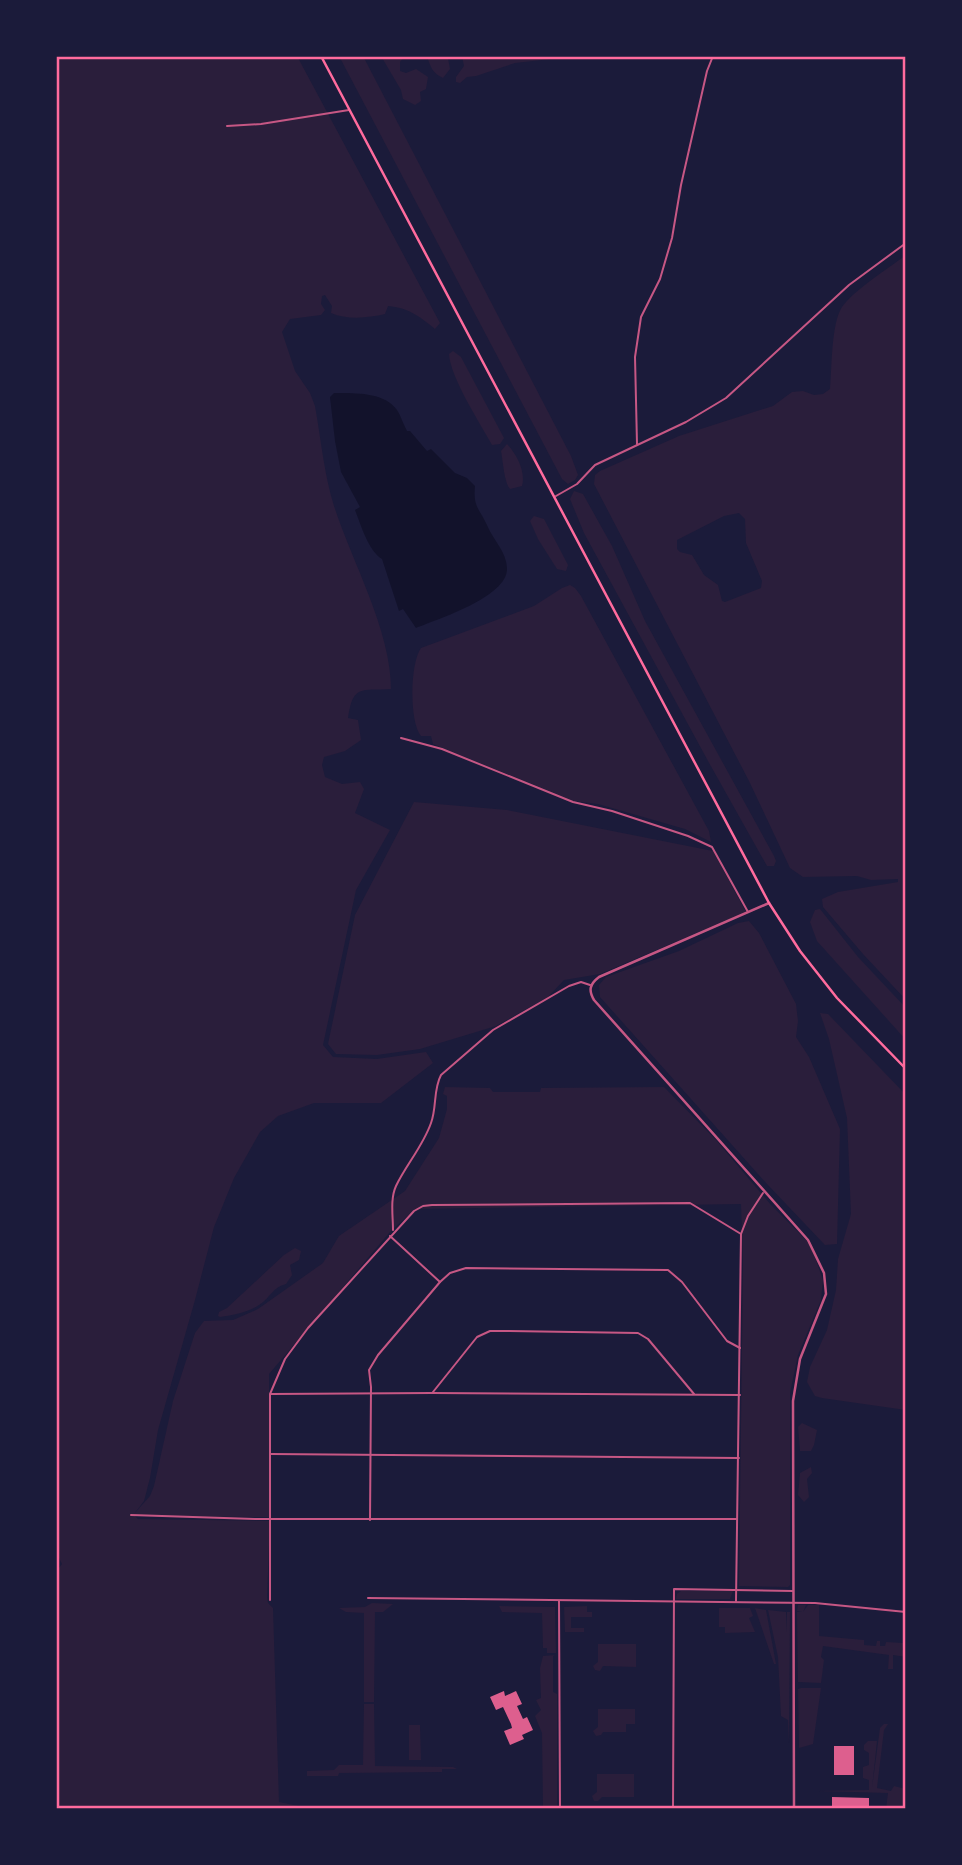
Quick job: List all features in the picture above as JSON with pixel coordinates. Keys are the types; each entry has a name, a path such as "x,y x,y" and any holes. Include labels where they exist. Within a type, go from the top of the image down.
{"main road":[{"path":"321,56 769,903 837,998 906,1069"}],"street":[{"path":"637,445 635,357 641,317 660,279 672,238 681,185 713,56"},
{"path":"227,126 274,122 349,110"},
{"path":"555,497 577,484 596,465 686,422 726,398 849,285 906,243"},
{"path":"401,738 442,749 573,802 611,811 688,836 712,847 749,913"},
{"path":"769,903 598,976 590,985 594,1000 808,1240 820,1261 826,1280 825,1299 800,1359 794,1388 794,1809"},
{"path":"806,970 811,965"},
{"path":"393,1232 396,1187 428,1131 435,1106 436,1085 441,1075 493,1031 569,986 580,982 590,985"},
{"path":"736,1602 741,1234 748,1216 764,1192"},
{"path":"270,1600 270,1394 285,1359 308,1328 414,1211 423,1206 690,1203 741,1234"},
{"path":"390,1236 440,1282"},
{"path":"370,1520 369,1370 450,1273 466,1268 668,1270 682,1282 727,1341 740,1348"},
{"path":"432,1393 477,1337 490,1331 509,1331 638,1333 648,1339 694,1394"},
{"path":"270,1394 740,1395"},
{"path":"271,1454 739,1458"},
{"path":"131,1515 370,1520 737,1519"},
{"path":"673,1809 674,1589 793,1591"},
{"path":"368,1598 815,1603 906,1612"},
{"path":"559,1601 559,1809"}],"shaded area":[{"path":"56,56 297,56 440,323 435,329 413,313 388,306 385,314 344,317 331,313 332,306 325,295 322,296 321,304 325,310 321,315 290,319 282,332 295,371 310,393 315,406 331,494 378,620 385,643 391,689 366,690 356,694 348,718 358,720 361,740 345,751 324,757 322,765 325,777 342,784 360,782 364,789 355,813 390,830 356,890 323,1045 333,1057 377,1059 426,1052 433,1063 381,1103 314,1103 278,1116 260,1132 234,1178 214,1227 158,1430 144,1501 134,1514 150,1496 154,1486 173,1401 195,1333 204,1321 233,1320 258,1309 323,1263 339,1236 405,1191 439,1138 447,1109 447,1096 443,1094 445,1087 490,1088 493,1092 540,1092 541,1088 664,1087 806,1240 823,1280 821,1300 798,1355 790,1393 790,1585 739,1586 743,1264 741,1204 415,1209 390,1232 269,1374 269,1517 135,1516 138,1519 270,1521 267,1597 273,1608 279,1802 314,1809 56,1809 56,1572 62,1564 56,1552"},
{"path":"339,56 363,56 571,456 578,475 568,484 562,479"},
{"path":"381,56 405,56 400,62 400,71 406,73 416,69 428,77 426,89 420,92 421,101 415,105 403,99 401,90"},
{"path":"462,56 578,56 515,63 467,77 460,83 456,82 456,77 464,66"},
{"path":"427,57 448,58 450,69 443,78 434,72"},
{"path":"906,255 906,1000 823,907 822,899 838,892 898,882 898,879 871,880 857,876 803,877 790,868 749,781 594,484 595,475 600,471 679,436 773,406 792,392 803,391 814,395 823,394 830,389 834,335 842,307 863,287","holes":["739,513 745,519 746,543 762,581 761,588 725,602 722,601 718,585 704,575 692,555 677,549 677,540 724,516"]},
{"path":"453,351 461,357 504,438 500,444 492,445 473,413 454,375 449,354"},
{"path":"334,393 368,395 392,404 407,431 410,431 427,451 431,449 455,473 467,478 475,486 477,507 506,563 504,579 496,589 470,606 416,628 403,609 399,611 382,559 366,537 355,510 360,507 341,472 330,397"},
{"path":"507,444 517,458 523,475 522,486 510,489 501,451"},
{"path":"574,491 583,494 612,546 645,621 774,856 774,866 767,866 584,533 570,499"},
{"path":"534,516 544,519 568,565 566,571 557,569 538,539 530,521"},
{"path":"570,585 581,596 709,831 711,842 685,829 598,804 574,801 433,744 431,736 421,736 417,729 412,692 417,656 421,648 534,606"},
{"path":"414,802 507,810 713,851 746,912 600,974 564,980 548,997 496,1026 420,1049 377,1055 336,1054 328,1044 355,915"},
{"path":"820,909 858,957 906,1008 906,1040 817,941 810,922 815,910"},
{"path":"749,921 759,933 796,1004 796,1037 809,1057 840,1129 837,1244 825,1245 600,997 599,985 606,977 679,951 738,923"},
{"path":"820,1013 828,1014 906,1095 906,1410 822,1398 815,1396 807,1382 810,1367 827,1330 836,1290 838,1259 851,1214 847,1118 829,1039"},
{"path":"295,1248 301,1251 299,1260 290,1265 292,1275 286,1284 250,1310 218,1316 219,1312"},
{"path":"802,1423 817,1430 811,1451 800,1451 798,1427"},
{"path":"811,1467 812,1473 807,1479 809,1497 804,1502 798,1495 800,1473"},
{"path":"681,1591 733,1591 730,1599 676,1599"},
{"path":"372,1603 393,1604 383,1612 375,1612 374,1702 364,1702 364,1613 346,1612 339,1608 365,1607"},
{"path":"798,1605 806,1605 803,1612 808,1605 819,1605 819,1636 864,1640 864,1645 876,1646 877,1641 880,1641 880,1646 885,1646 886,1642 903,1643 902,1650 906,1651 906,1657 893,1655 893,1669 888,1669 889,1655 823,1646 821,1683 798,1682 797,1612 802,1611 797,1611"},
{"path":"499,1606 555,1607 556,1653 547,1653 547,1648 543,1648 542,1613 502,1612"},
{"path":"587,1606 587,1612 592,1612 592,1617 571,1617 571,1628 584,1628 584,1632 565,1632 564,1607"},
{"path":"719,1608 750,1608 753,1616 749,1618 755,1632 725,1633 725,1627 719,1627"},
{"path":"755,1608 766,1610 776,1664 774,1664"},
{"path":"768,1610 786,1612 786,1632 787,1612 790,1612 789,1743 788,1720 781,1716 778,1657"},
{"path":"598,1644 636,1644 636,1667 603,1666 600,1671 595,1670 593,1666 598,1662"},
{"path":"555,1655 553,1692 557,1694 557,1809 543,1809 542,1733 535,1716 541,1710 536,1700 541,1698 540,1668 543,1656"},
{"path":"821,1688 813,1744 799,1748 798,1689"},
{"path":"364,1704 374,1704 375,1766 457,1769 442,1769 442,1772 307,1776 307,1771 334,1770 339,1765 363,1765"},
{"path":"598,1709 635,1709 635,1724 626,1724 626,1732 603,1732 596,1736 593,1731 598,1727"},
{"path":"888,1724 884,1730 877,1788 891,1791 894,1786 906,1789 906,1809 886,1809 888,1793 818,1791 869,1790 869,1780 863,1778 863,1767 869,1765 869,1753 864,1750 864,1745 868,1741 877,1741 872,1788 880,1728"},
{"path":"409,1725 420,1725 421,1760 409,1760"},
{"path":"597,1774 634,1774 634,1797 602,1797 594,1801 592,1796 597,1792"}],"building":[{"path":"504,1691 505,1696 516,1691 522,1704 517,1706 523,1719 527,1717 533,1730 522,1735 524,1739 510,1745 504,1731 512,1728 511,1724 503,1707 496,1710 490,1697"},
{"path":"834,1746 854,1746 854,1775 834,1775"},
{"path":"832,1797 869,1798 869,1809 832,1809"}]}
